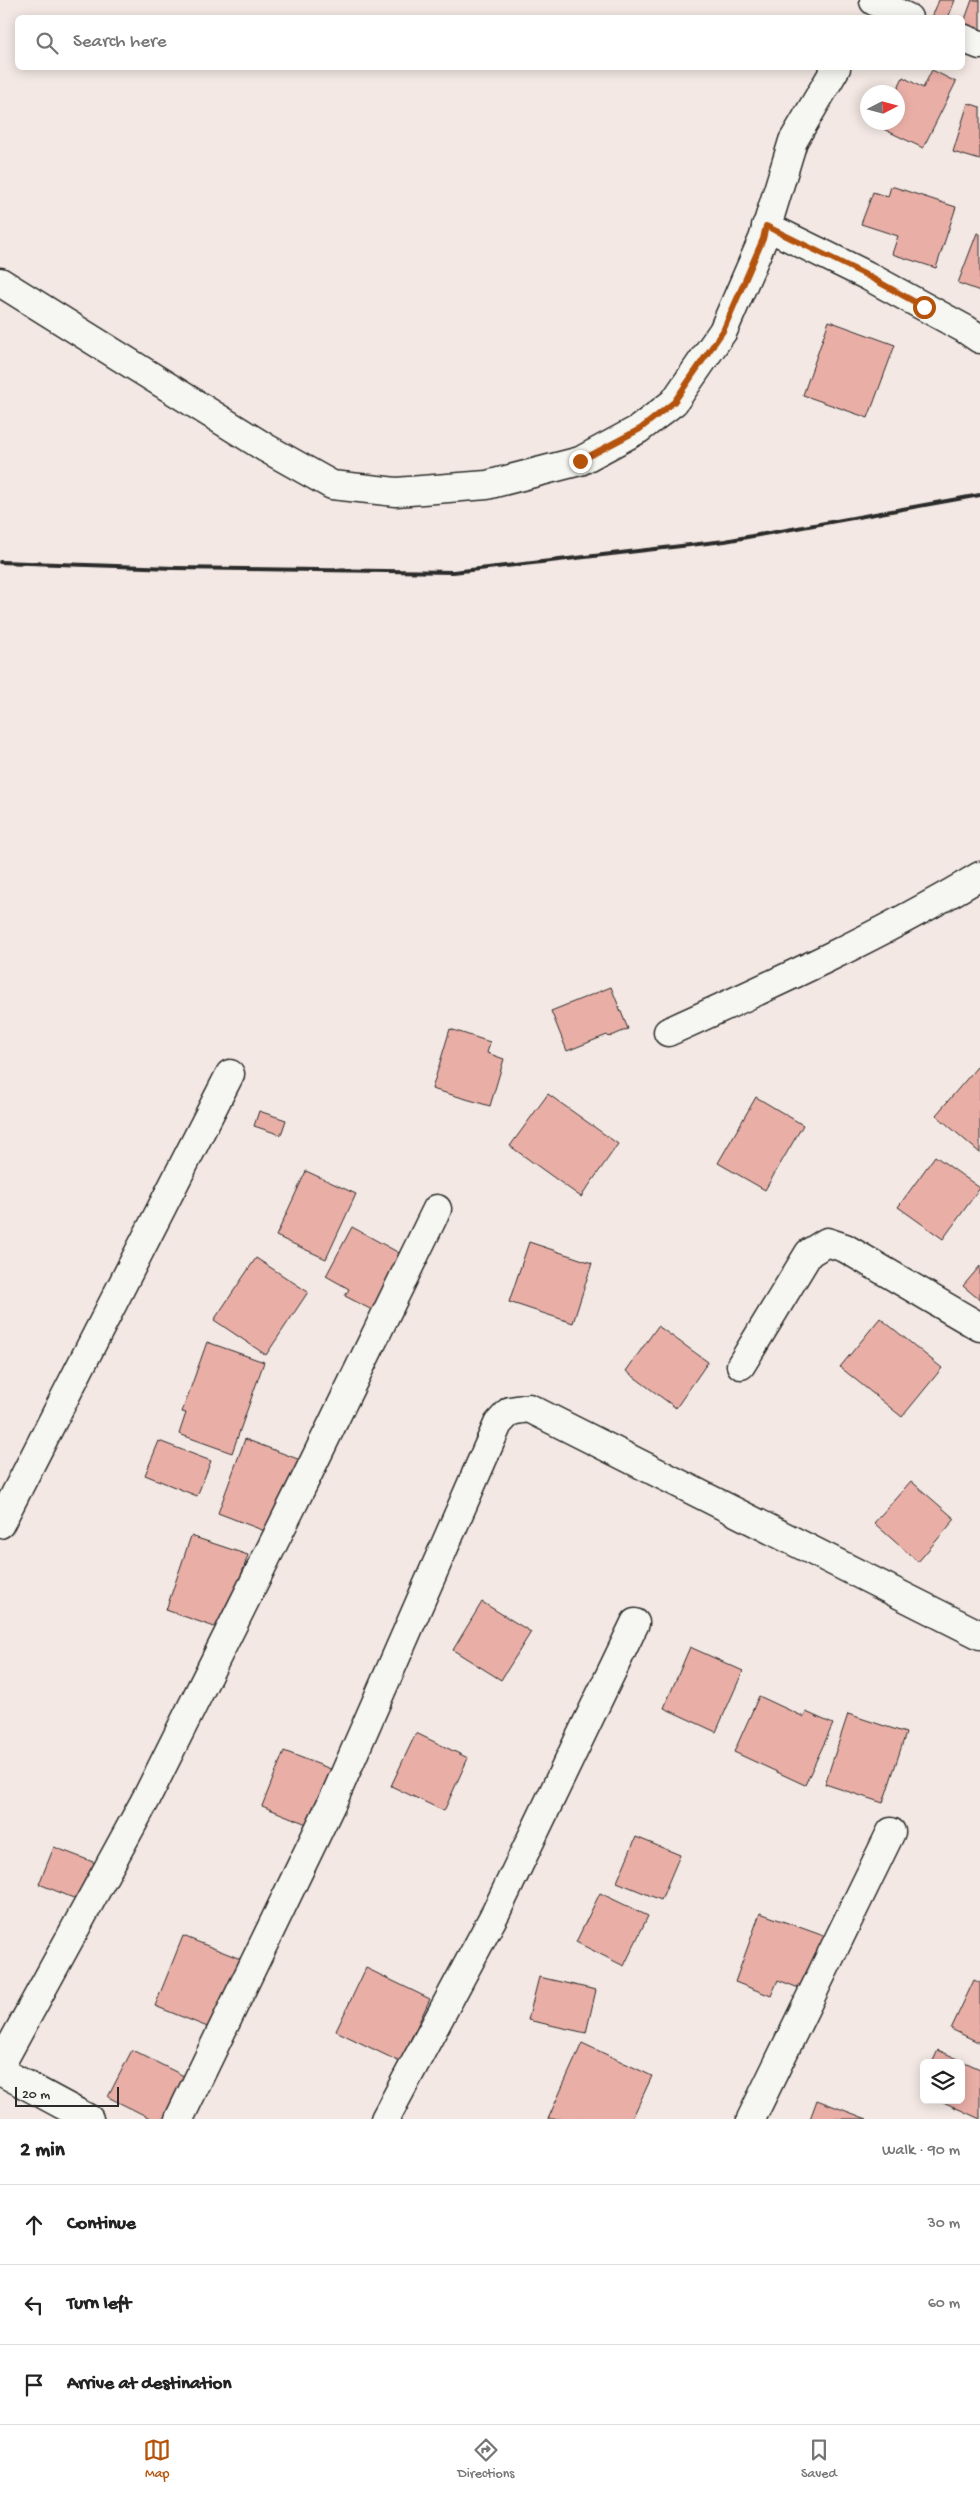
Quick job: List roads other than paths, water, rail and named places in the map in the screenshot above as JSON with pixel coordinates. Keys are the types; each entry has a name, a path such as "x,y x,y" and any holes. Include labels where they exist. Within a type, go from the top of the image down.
{"street":[{"path":"867,15 875,0 902,15"},
{"path":"965,39 980,45"},
{"path":"0,282 266,448 332,485 406,492 487,485 570,464 580,461 640,429 674,402 723,331 763,239 793,141 835,70"},
{"path":"766,226 866,275 965,328 980,339"},
{"path":"668,1032 805,969 943,898 980,876"},
{"path":"0,1524 230,1074"},
{"path":"0,2066 150,1791 437,1209"},
{"path":"741,1365 809,1254 827,1242 845,1248 980,1327"},
{"path":"179,2119 336,1794 498,1424 510,1411 529,1408 980,1634"},
{"path":"385,2119 496,1912 635,1623"},
{"path":"751,2119 891,1832"},
{"path":"0,2071 88,2119"}],"railway":[{"path":"0,562 174,568 453,572 725,541 980,495"}]}
